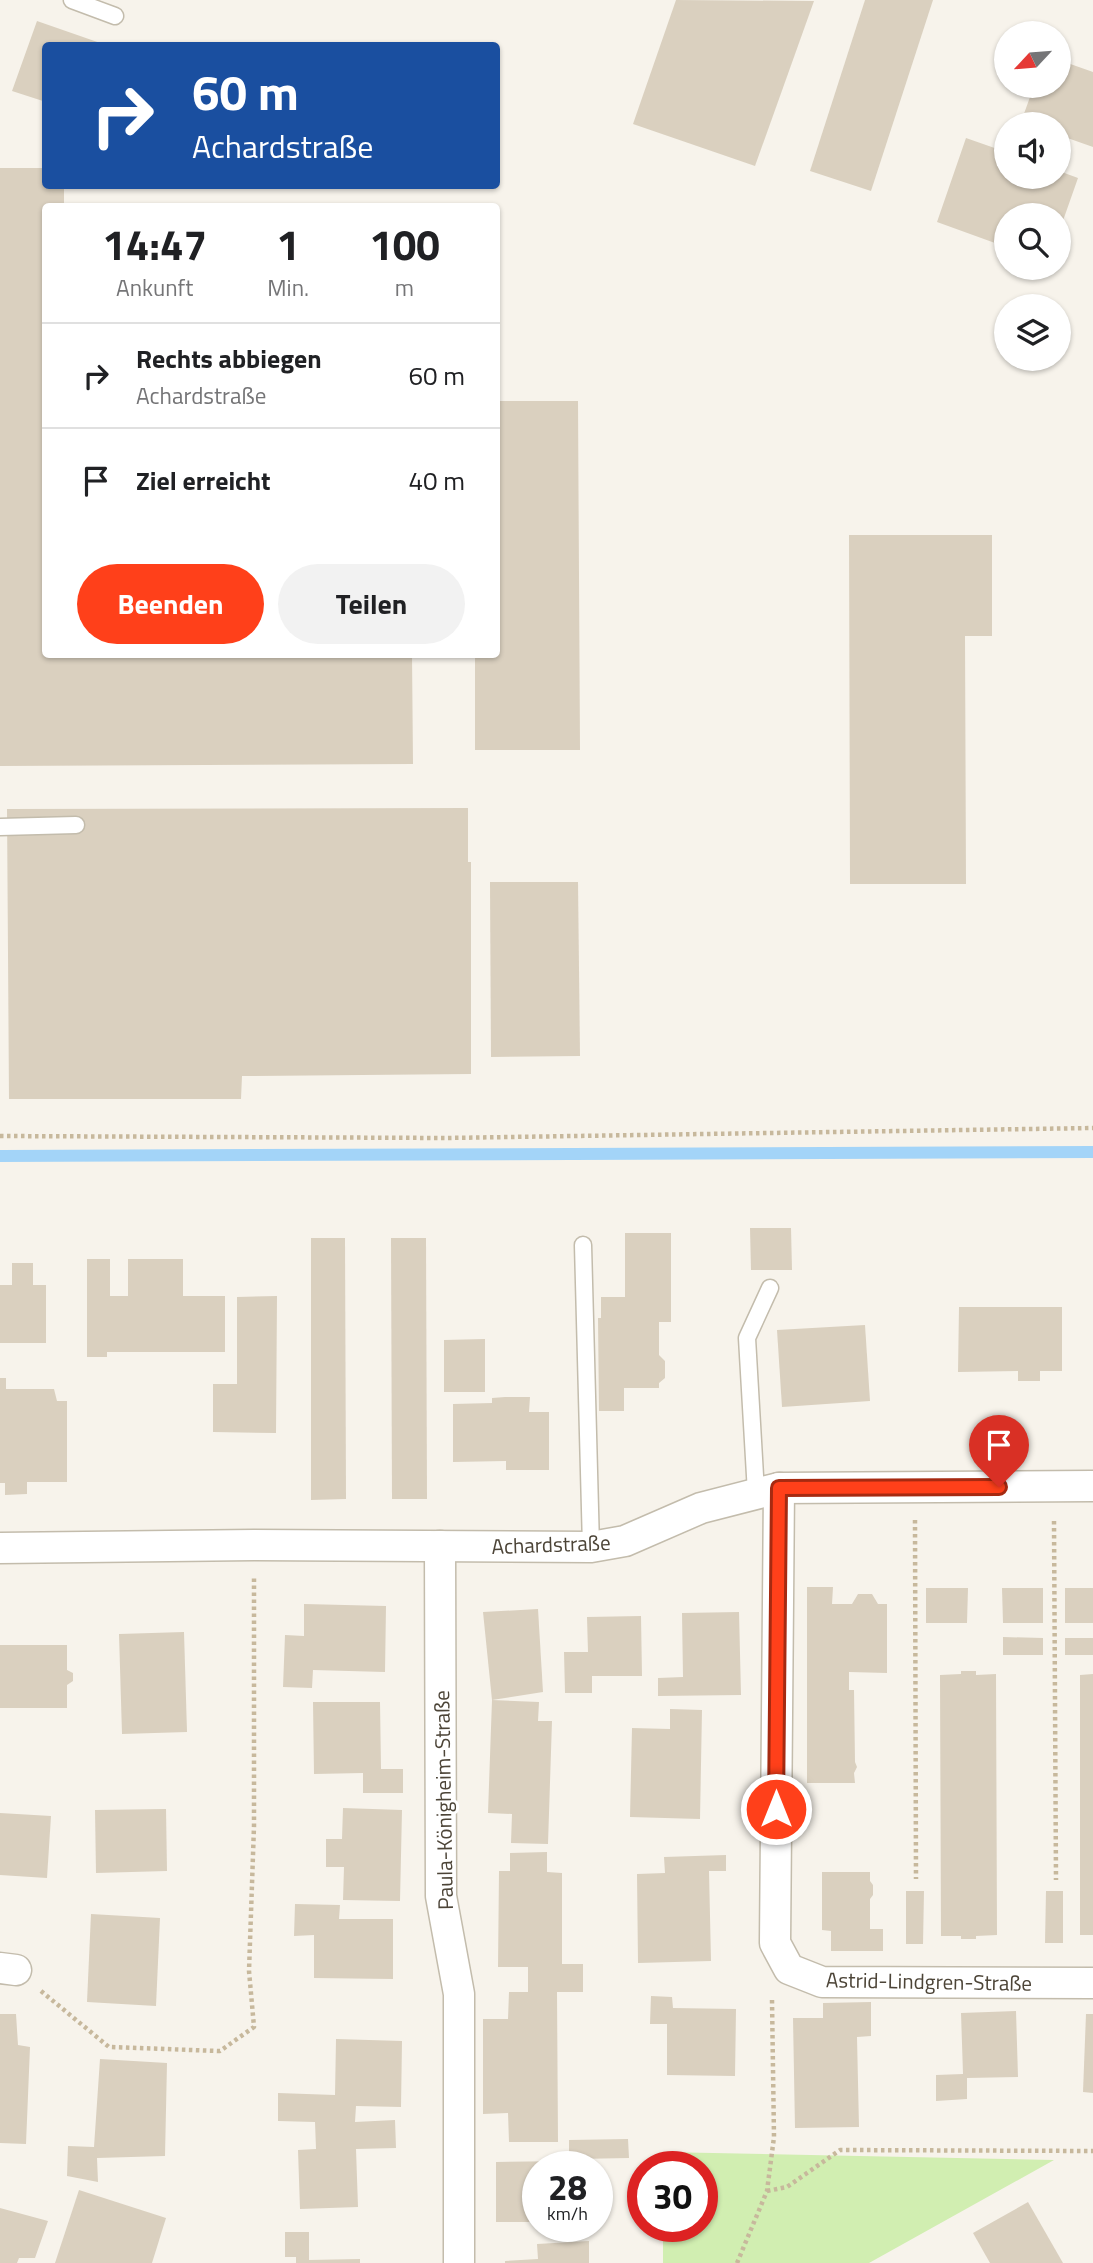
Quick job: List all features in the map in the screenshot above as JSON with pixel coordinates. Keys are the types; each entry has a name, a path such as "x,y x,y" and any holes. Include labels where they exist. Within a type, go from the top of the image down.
{"street":[{"name":"Achardstraße","path":"0,1548 254,1545 591,1547 625,1541 701,1508 767,1490 1093,1486"},
{"path":"767,1490 775,1942 789,1969"},
{"name":"Paula-Königheim-Straße","path":"440,1546 440,1896 459,1994 459,2263"},
{"name":"Astrid-Lindgren-Straße","path":"789,1969 822,1982 1093,1983"}],"lane":[{"path":"72,0 114,16"},
{"path":"0,827 76,825"},
{"path":"583,1245 591,1547"},
{"path":"767,1490 747,1338 770,1288"}],"path":[{"path":"0,1136 445,1138 1093,1128"},
{"path":"1054,1487 1056,1880"},
{"path":"915,1488 916,1880"},
{"path":"8,1969 109,2047 220,2051 254,2027 249,1970 254,1826 254,1545"},
{"path":"737,2263 767,2192 774,2137 772,2000 789,1969"},
{"path":"767,2192 787,2187 840,2150 1093,2151"}],"green space":[{"path":"718,2153 1054,2160 869,2263 663,2263 663,2242 718,2242"}],"building":[{"path":"676,0 814,1 755,166 633,124"},
{"path":"865,0 933,0 871,191 810,171"},
{"path":"37,21 97,42 42,42 42,101 12,91"},
{"path":"1071,64 1093,72 1093,147 1071,139 1071,112 1025,112 1030,98 1071,98"},
{"path":"966,138 994,148 994,189 1071,189 1071,175 1078,178 1069,203 994,203 994,243 937,222"},
{"path":"0,168 42,168 42,189 64,189 64,203 42,203 42,658 412,658 413,764 0,766"},
{"path":"500,401 578,401 580,750 475,750 475,658 500,658"},
{"path":"849,535 992,535 992,636 965,636 966,884 850,884"},
{"path":"468,808 468,862 471,862 471,1074 242,1076 241,1099 9,1099 7,809"},
{"path":"490,882 578,882 580,1056 491,1057"},
{"path":"750,1228 791,1228 792,1270 751,1270"},
{"path":"625,1233 671,1233 671,1322 659,1322 659,1355 665,1361 665,1378 659,1383 659,1388 624,1388 624,1411 599,1411 598,1318 601,1318 601,1297 625,1297"},
{"path":"311,1238 345,1238 346,1499 311,1500"},
{"path":"391,1238 426,1238 427,1499 392,1499"},
{"path":"87,1259 110,1259 110,1296 128,1296 128,1259 183,1259 183,1296 225,1296 225,1352 107,1352 107,1357 87,1357"},
{"path":"12,1263 33,1263 33,1285 46,1285 46,1343 0,1343 0,1285 12,1285"},
{"path":"277,1296 276,1433 213,1432 213,1384 237,1384 237,1297"},
{"path":"959,1307 1062,1307 1062,1371 1040,1371 1040,1381 1018,1381 1018,1371 958,1372"},
{"path":"865,1325 870,1401 782,1407 777,1330"},
{"path":"485,1339 485,1392 444,1392 444,1340"},
{"path":"0,1378 6,1378 6,1389 54,1389 57,1401 67,1401 67,1482 27,1482 27,1494 5,1495 5,1483 0,1483"},
{"path":"530,1397 529,1412 549,1412 549,1470 506,1470 506,1461 453,1462 453,1404 492,1403 492,1398"},
{"path":"807,1587 833,1587 832,1604 852,1604 858,1594 872,1594 878,1604 887,1604 887,1673 849,1672 849,1690 854,1690 857,1767 854,1773 855,1783 807,1783"},
{"path":"926,1588 968,1588 967,1623 926,1623"},
{"path":"1002,1588 1043,1588 1043,1623 1003,1623"},
{"path":"1065,1588 1093,1588 1093,1623 1065,1623"},
{"path":"304,1604 386,1606 385,1672 313,1670 312,1688 283,1687 285,1635 304,1636"},
{"path":"538,1609 543,1692 492,1700 483,1612"},
{"path":"739,1612 741,1695 658,1696 658,1678 683,1677 682,1613"},
{"path":"641,1616 642,1676 592,1676 592,1693 565,1693 564,1652 588,1652 587,1617"},
{"path":"184,1632 187,1732 122,1734 119,1634"},
{"path":"1003,1637 1043,1638 1043,1655 1003,1655"},
{"path":"1065,1638 1093,1638 1093,1655 1065,1655"},
{"path":"0,1645 67,1645 67,1670 73,1673 73,1681 67,1685 67,1708 0,1708"},
{"path":"961,1671 976,1671 976,1675 996,1674 997,1935 976,1936 976,1939 941,1936 940,1675 961,1674"},
{"path":"1093,1674 1093,1935 1080,1935 1080,1675"},
{"path":"492,1700 539,1702 538,1721 552,1721 548,1844 511,1843 512,1814 488,1813"},
{"path":"313,1702 380,1702 381,1769 403,1769 403,1793 363,1793 363,1773 314,1774"},
{"path":"670,1709 702,1710 700,1819 630,1817 632,1728 670,1729"},
{"path":"343,1808 402,1810 400,1901 343,1900 344,1867 326,1867 326,1839 342,1839"},
{"path":"166,1809 167,1871 96,1873 95,1810"},
{"path":"0,1813 51,1816 47,1878 0,1875"},
{"path":"547,1852 547,1872 562,1873 562,1964 583,1964 583,1992 557,1992 558,2142 509,2142 508,2113 483,2114 483,2019 508,2019 509,1992 528,1992 528,1967 498,1967 499,1871 510,1871 510,1853"},
{"path":"726,1855 726,1871 709,1871 711,1961 638,1963 637,1874 665,1873 664,1857"},
{"path":"822,1872 870,1872 873,1895 870,1899 870,1929 883,1929 883,1951 831,1951 831,1931 822,1930"},
{"path":"906,1891 924,1891 923,1944 906,1944"},
{"path":"1046,1891 1063,1891 1063,1943 1045,1943"},
{"path":"295,1904 340,1905 339,1919 393,1919 393,1979 314,1978 314,1935 294,1936"},
{"path":"91,1914 160,1918 156,2006 87,2002"},
{"path":"651,1996 672,1997 673,2008 736,2009 735,2076 667,2075 667,2024 650,2024"},
{"path":"871,2002 871,2036 857,2037 859,2127 795,2128 793,2018 823,2018 823,2003"},
{"path":"1016,2011 1018,2077 967,2078 967,2099 936,2101 936,2075 963,2074 961,2013"},
{"path":"0,2014 16,2014 18,2045 30,2047 26,2144 0,2143"},
{"path":"1086,2014 1093,2014 1093,2093 1083,2092"},
{"path":"336,2039 402,2041 401,2107 356,2106 355,2122 395,2120 396,2148 356,2149 358,2207 300,2209 298,2150 316,2149 315,2122 278,2121 278,2093 335,2095"},
{"path":"100,2059 167,2063 165,2156 97,2158 98,2182 67,2176 68,2146 94,2147"},
{"path":"628,2139 627,2158 613,2158 613,2151 569,2151 569,2140"},
{"path":"496,2162 522,2162 522,2222 496,2222"},
{"path":"79,2190 166,2218 152,2263 55,2263"},
{"path":"1028,2202 1063,2263 990,2263 973,2233"},
{"path":"0,2208 48,2221 35,2258 19,2258 17,2263 0,2263"},
{"path":"285,2232 309,2232 309,2260 360,2259 360,2263 296,2263 296,2257 285,2257"},
{"path":"589,2242 589,2263 505,2263 538,2259 537,2244"}],"waterway":[{"path":"0,1156 1093,1152"}],"route":[{"path":"776,1809 779,1488 999,1487"}]}
